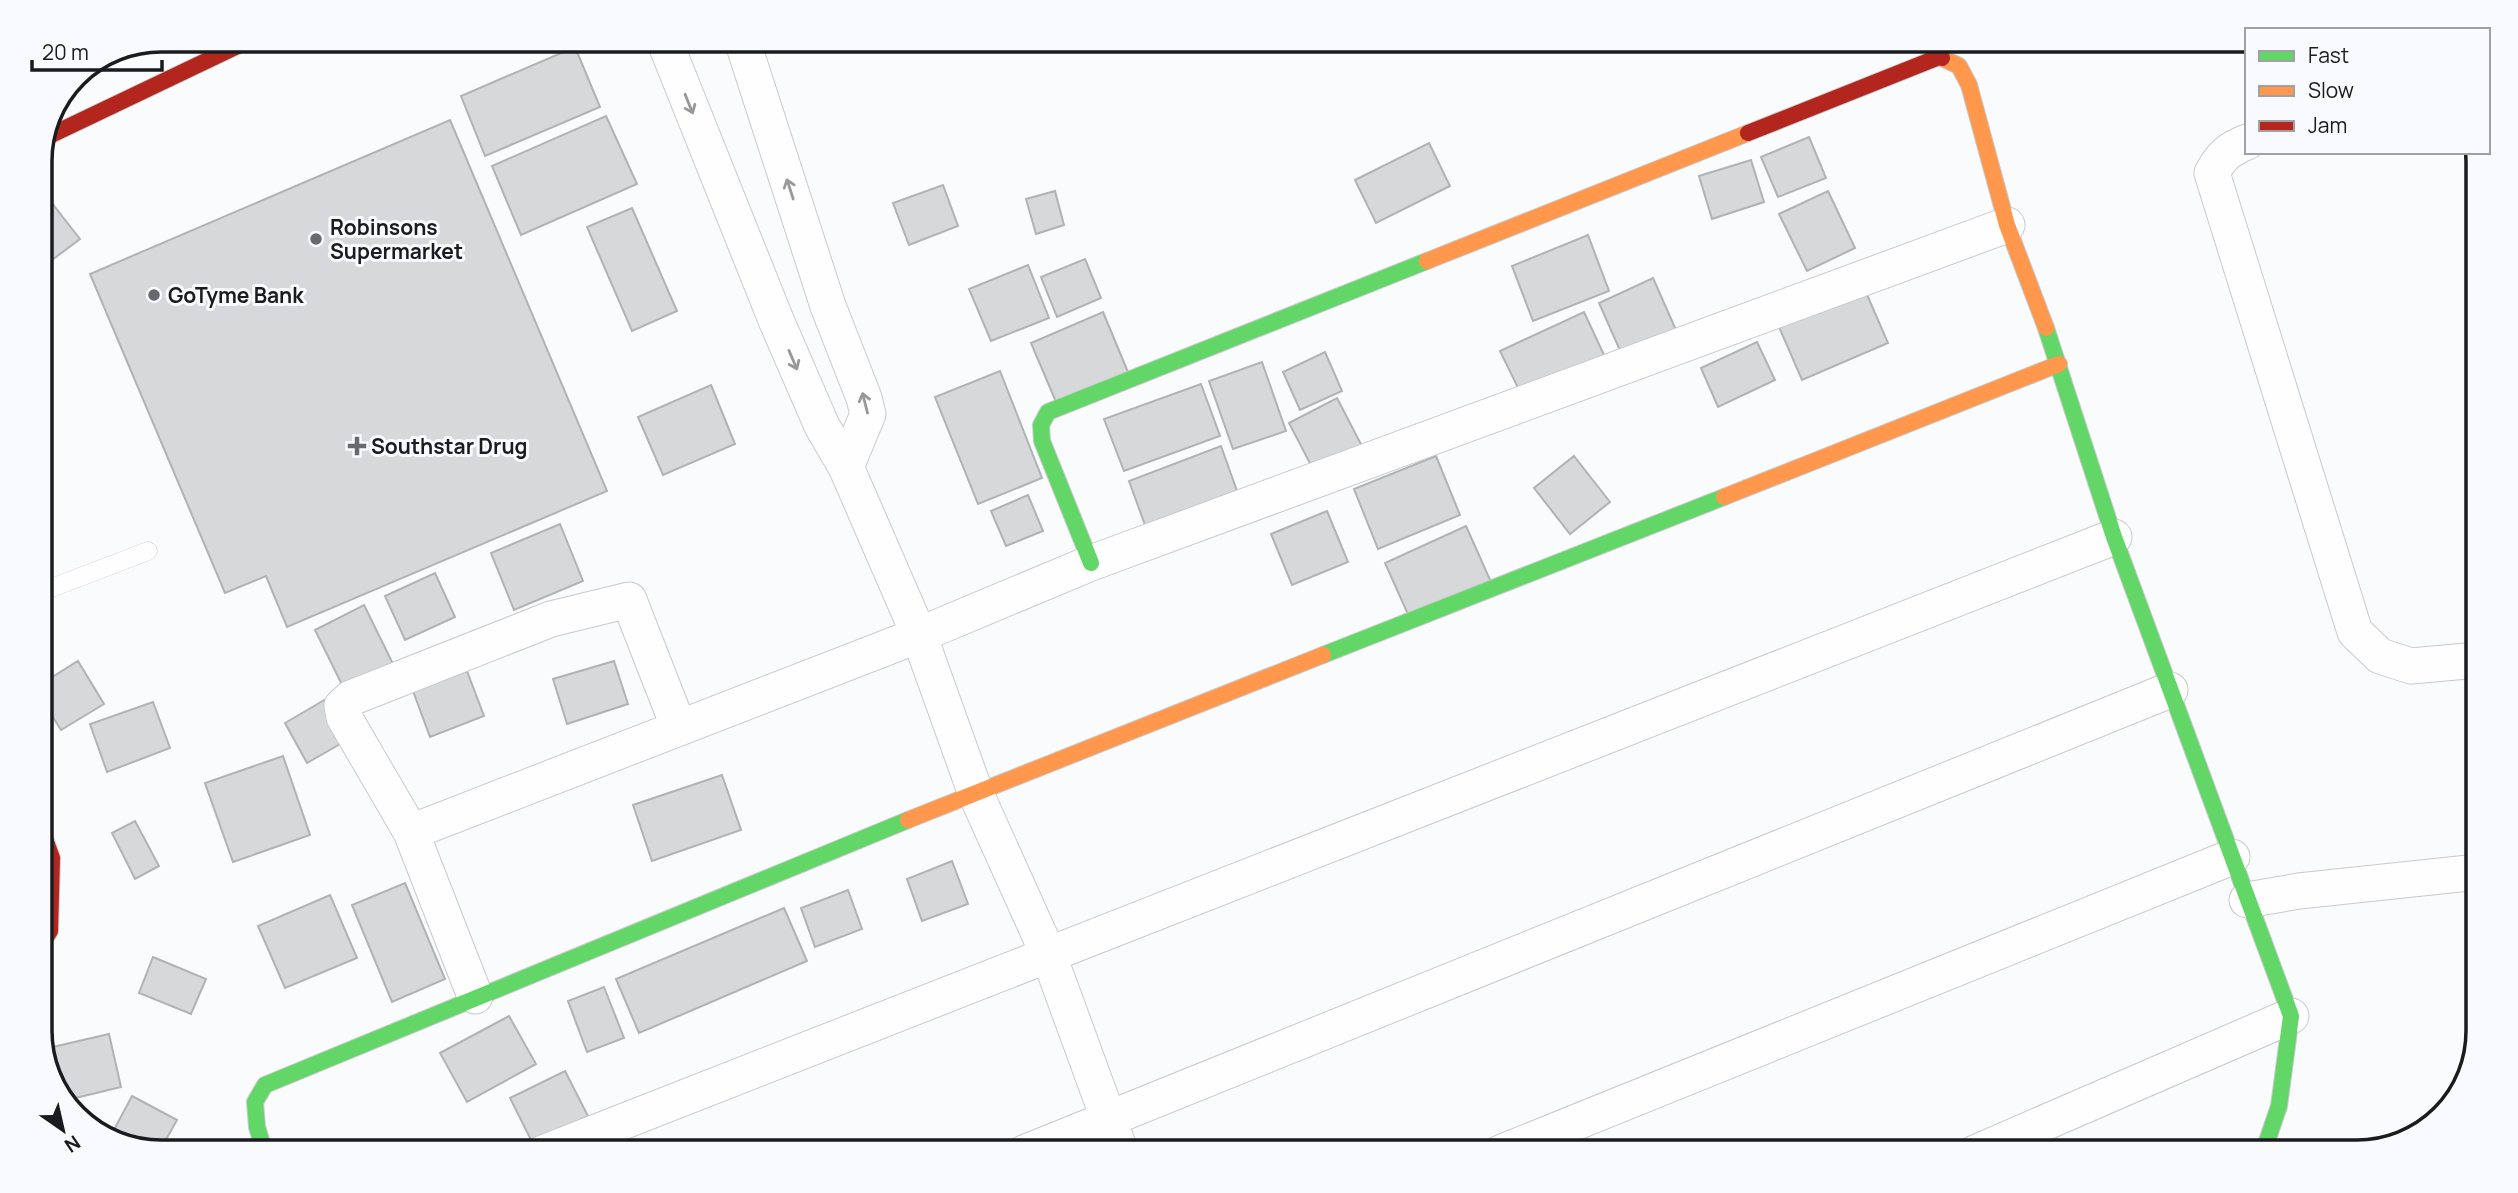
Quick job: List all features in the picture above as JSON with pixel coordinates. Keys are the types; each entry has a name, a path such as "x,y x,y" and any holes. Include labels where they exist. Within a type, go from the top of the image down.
{"street":[{"path":"56,133 223,53"},
{"path":"669,53 776,320 822,426 846,467 919,635 976,794 1049,956 1116,1140"},
{"path":"746,53 828,306 868,414 846,467"},
{"path":"1091,563 1042,441 1041,425 1048,412 1939,57 1959,66 1969,85 2007,225 2059,364 2114,537 2291,1016 2279,1105 2267,1140"},
{"path":"2245,143 2230,148 2212,173 2355,632 2381,656 2412,666 2466,661"},
{"path":"411,832 919,635 1091,563 2007,225"},
{"path":"776,320 828,306"},
{"path":"261,1140 255,1102 265,1085 475,996 976,794 2059,364"},
{"path":"576,1140 2114,537"},
{"path":"475,996 411,832 344,717 342,706 351,698 551,619 629,600 679,728"},
{"path":"1055,1140 2170,690"},
{"path":"1532,1140 2232,857"},
{"path":"2247,900 2299,891 2466,873"},
{"path":"2005,1140 2291,1016"}],"lane":[{"path":"53,587 148,551"}],"building":[{"path":"561,53 578,53 600,107 485,156 461,96"},
{"path":"606,116 637,184 521,235 492,166"},
{"path":"450,120 607,491 287,627 266,576 225,593 90,274"},
{"path":"1809,137 1826,178 1778,197 1761,157"},
{"path":"1429,143 1450,186 1376,223 1355,180"},
{"path":"1751,160 1764,202 1712,219 1699,176"},
{"path":"943,185 958,226 909,245 893,203"},
{"path":"1055,191 1064,225 1036,234 1026,199"},
{"path":"1828,191 1855,248 1807,271 1779,214"},
{"path":"53,204 80,239 53,259"},
{"path":"632,208 677,311 632,331 587,227"},
{"path":"1588,235 1609,291 1533,321 1512,266"},
{"path":"1085,259 1101,298 1057,317 1041,277"},
{"path":"1028,265 1049,318 991,341 969,289"},
{"path":"1653,278 1676,330 1622,355 1599,303"},
{"path":"1865,290 1888,343 1802,380 1779,327"},
{"path":"1103,312 1128,372 1056,402 1031,343"},
{"path":"1584,312 1604,355 1521,394 1500,351"},
{"path":"1757,342 1775,380 1718,407 1701,368"},
{"path":"1325,352 1342,391 1300,410 1283,372"},
{"path":"1262,362 1286,431 1233,449 1209,381"},
{"path":"1000,371 1042,478 978,504 935,397"},
{"path":"1201,384 1220,436 1124,471 1104,419"},
{"path":"711,385 735,444 663,475 638,417"},
{"path":"1337,398 1363,448 1315,473 1289,423"},
{"path":"1221,446 1237,491 1145,525 1129,481"},
{"path":"1436,456 1460,515 1378,549 1354,489"},
{"path":"1574,456 1610,502 1570,534 1534,488"},
{"path":"1028,495 1043,531 1006,546 991,511"},
{"path":"1327,511 1348,562 1292,585 1271,534"},
{"path":"560,524 583,581 514,610 491,553"},
{"path":"1466,526 1491,582 1410,619 1385,563"},
{"path":"435,573 455,617 405,640 385,596"},
{"path":"364,605 395,668 346,693 315,630"},
{"path":"78,661 104,704 61,730 53,717 53,677"},
{"path":"614,661 628,704 567,724 553,679"},
{"path":"467,671 484,716 430,737 413,691"},
{"path":"326,699 349,739 307,763 285,723"},
{"path":"153,702 170,748 107,772 90,724"},
{"path":"283,756 310,835 233,862 205,783"},
{"path":"722,775 741,830 652,861 633,805"},
{"path":"135,821 159,866 135,879 112,833"},
{"path":"952,861 968,904 922,921 907,879"},
{"path":"405,883 445,979 392,1002 352,905"},
{"path":"848,890 862,929 815,947 801,908"},
{"path":"330,895 357,958 285,988 258,926"},
{"path":"784,908 807,961 639,1033 616,979"},
{"path":"153,957 206,979 191,1014 139,993"},
{"path":"604,987 624,1038 587,1052 568,1001"},
{"path":"509,1016 536,1064 467,1102 440,1053"},
{"path":"109,1034 121,1087 88,1095 73,1095 58,1067 54,1047"},
{"path":"565,1071 588,1116 541,1140 531,1140 510,1098"},
{"path":"132,1096 177,1120 166,1140 140,1138 114,1129"}],"traffic: fast":[{"path":"1091,563 1042,441 1041,425 1048,412 1427,261"},
{"path":"2046,328 2114,537 2291,1016 2279,1106 2267,1140"},
{"path":"1323,655 1724,497"},
{"path":"261,1140 255,1102 265,1085 908,820"}],"traffic: slow":[{"path":"1942,58 1959,66 1969,85 2007,225 2046,328"},
{"path":"1427,261 1748,133"},
{"path":"1724,497 2059,364"},
{"path":"908,820 1323,655"}],"traffic: jam":[{"path":"56,133 223,53"},
{"path":"1748,133 1942,58"}],"place":[{"name":"Robinsons Supermarket","path":"316,239"},
{"name":"GoTyme Bank","path":"154,295"},
{"name":"Southstar Drug","path":"357,446"}]}
